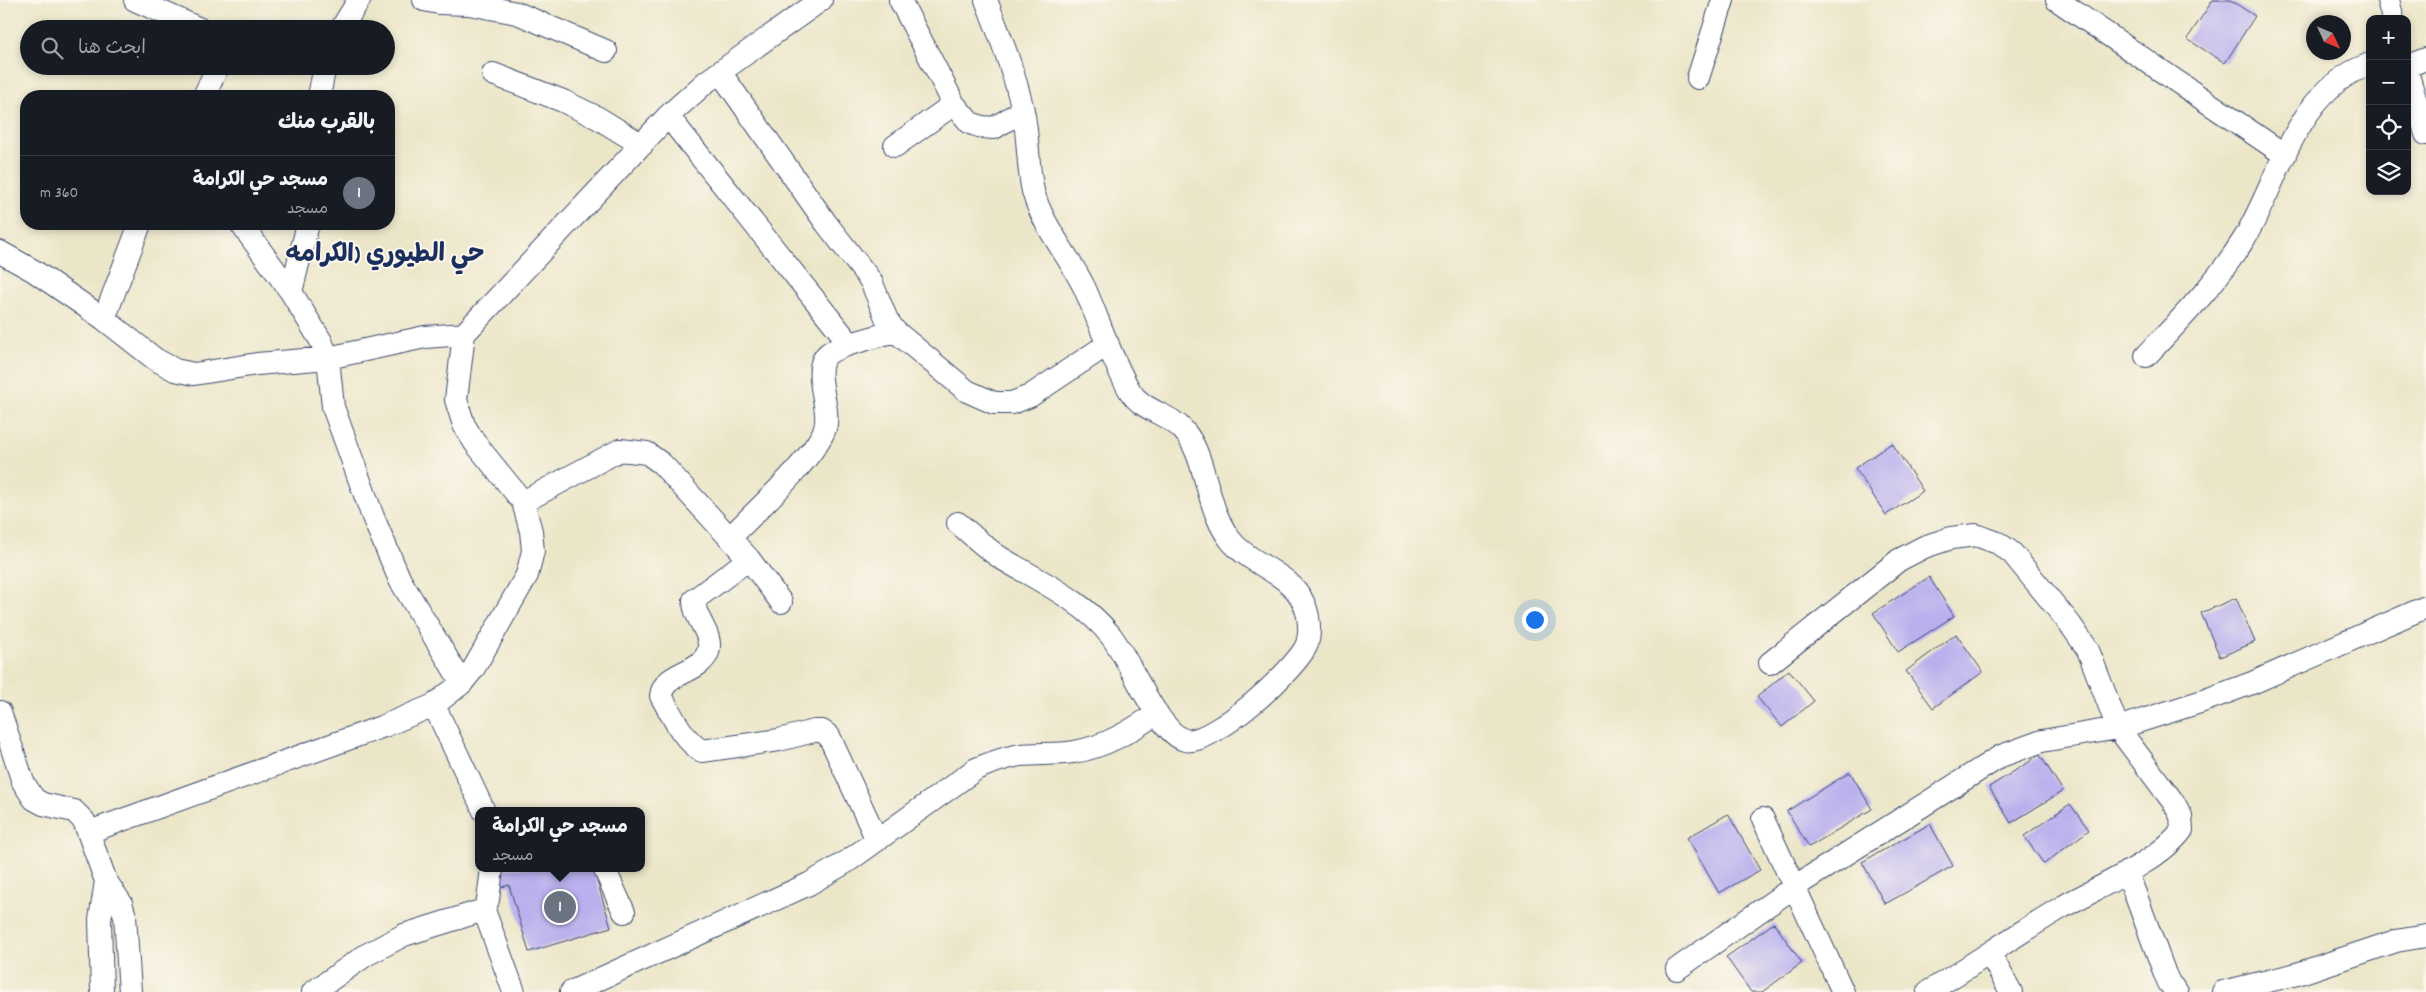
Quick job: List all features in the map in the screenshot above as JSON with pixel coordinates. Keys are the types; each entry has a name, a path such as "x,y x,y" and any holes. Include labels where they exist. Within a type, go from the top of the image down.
{"street":[{"path":"135,0 180,20"},
{"path":"346,20 358,0"},
{"path":"424,0 447,4 520,7 606,51"},
{"path":"89,832 384,726 434,705 462,683 474,668 527,575 533,551 531,531 524,502 475,443 464,425 456,400 464,334 668,116 791,8 821,0"},
{"path":"900,0 954,104 970,123 994,128 1023,110"},
{"path":"958,523 1000,557 1054,587 1092,616 1111,636 1157,714 1178,737 1188,741 1200,740 1221,729 1293,668 1307,644 1309,624 1303,600 1284,580 1249,558 1224,532 1206,488 1195,447 1185,432 1172,419 1146,407 1132,394 1085,290 1042,213 1034,193 1023,110 986,0"},
{"path":"1698,78 1723,0"},
{"path":"2057,0 2285,155"},
{"path":"2388,0 2392,15"},
{"path":"2411,65 2426,59"},
{"path":"2146,356 2189,311 2231,258 2263,203 2295,134 2319,97 2352,71 2366,66"},
{"path":"720,72 826,223 871,281 882,311 895,331 967,390 994,403 1012,403 1030,396 1108,344"},
{"path":"493,74 580,110 642,145"},
{"path":"207,90 214,75"},
{"path":"320,90 323,75"},
{"path":"2411,85 2426,134"},
{"path":"895,146 954,104"},
{"path":"668,116 850,344"},
{"path":"104,319 138,230"},
{"path":"245,230 291,292 321,342 328,358 333,407 373,517 400,580 462,683"},
{"path":"291,292 306,230"},
{"path":"0,252 34,271 104,319 155,359 174,370 194,374 243,366 328,358 425,336 464,334"},
{"path":"730,538 796,468 824,430 827,420 820,368 828,354 850,344 895,331"},
{"path":"524,502 620,450 634,450 647,453 662,464 749,559 781,602"},
{"path":"1770,663 1899,560 1924,547 1942,541 1976,535 1998,543 2012,553 2070,624 2088,650 2118,728 2174,803 2181,816 2182,830 2174,841 2127,872 2064,906 1928,992"},
{"path":"749,559 694,600 694,607 706,636 708,651 705,659 666,683 660,696 683,735 702,751 779,740 822,731 829,736 877,840"},
{"path":"1677,969 1794,887 2001,756 2042,741 2118,728 2252,683 2426,607"},
{"path":"434,705 482,807"},
{"path":"0,712 5,743 23,782 34,799 44,804 74,811 84,821 106,881 121,903 125,916 130,992"},
{"path":"571,992 809,884 848,861 976,769 998,760 1022,755 1075,752 1104,744 1132,731 1157,714"},
{"path":"1763,819 1843,992"},
{"path":"492,872 488,900 484,910 514,992"},
{"path":"606,872 624,912"},
{"path":"2127,872 2165,974 2169,983 2177,992"},
{"path":"102,992 100,920 106,881"},
{"path":"313,992 366,955 404,935 484,910"},
{"path":"2224,992 2300,983 2396,941 2426,936"},
{"path":"1990,954 2011,992"}],"building":[{"path":"2213,0 2230,0 2255,16 2225,63 2187,39"},
{"path":"1892,443 1923,491 1886,515 1855,468"},
{"path":"1929,577 1954,616 1898,652 1873,613"},
{"path":"2236,598 2255,642 2220,657 2201,613"},
{"path":"1956,634 1983,672 1933,708 1906,671"},
{"path":"1789,670 1814,701 1782,727 1757,697"},
{"path":"2040,755 2063,791 2011,823 1989,787"},
{"path":"1850,772 1872,809 1809,847 1787,811"},
{"path":"2070,804 2089,830 2044,864 2024,836"},
{"path":"1728,814 1760,870 1719,893 1687,838"},
{"path":"1930,824 1953,866 1885,904 1862,862"},
{"path":"502,872 594,872 611,927 529,952 509,885 499,888"},
{"path":"1774,923 1802,963 1762,992 1751,992 1726,957"}],"place":[{"name":"مسجد حي الكرامة","path":"560,907"}],"district":[{"name":"حي الطيوري (الكرامه","path":"385,252"}]}
